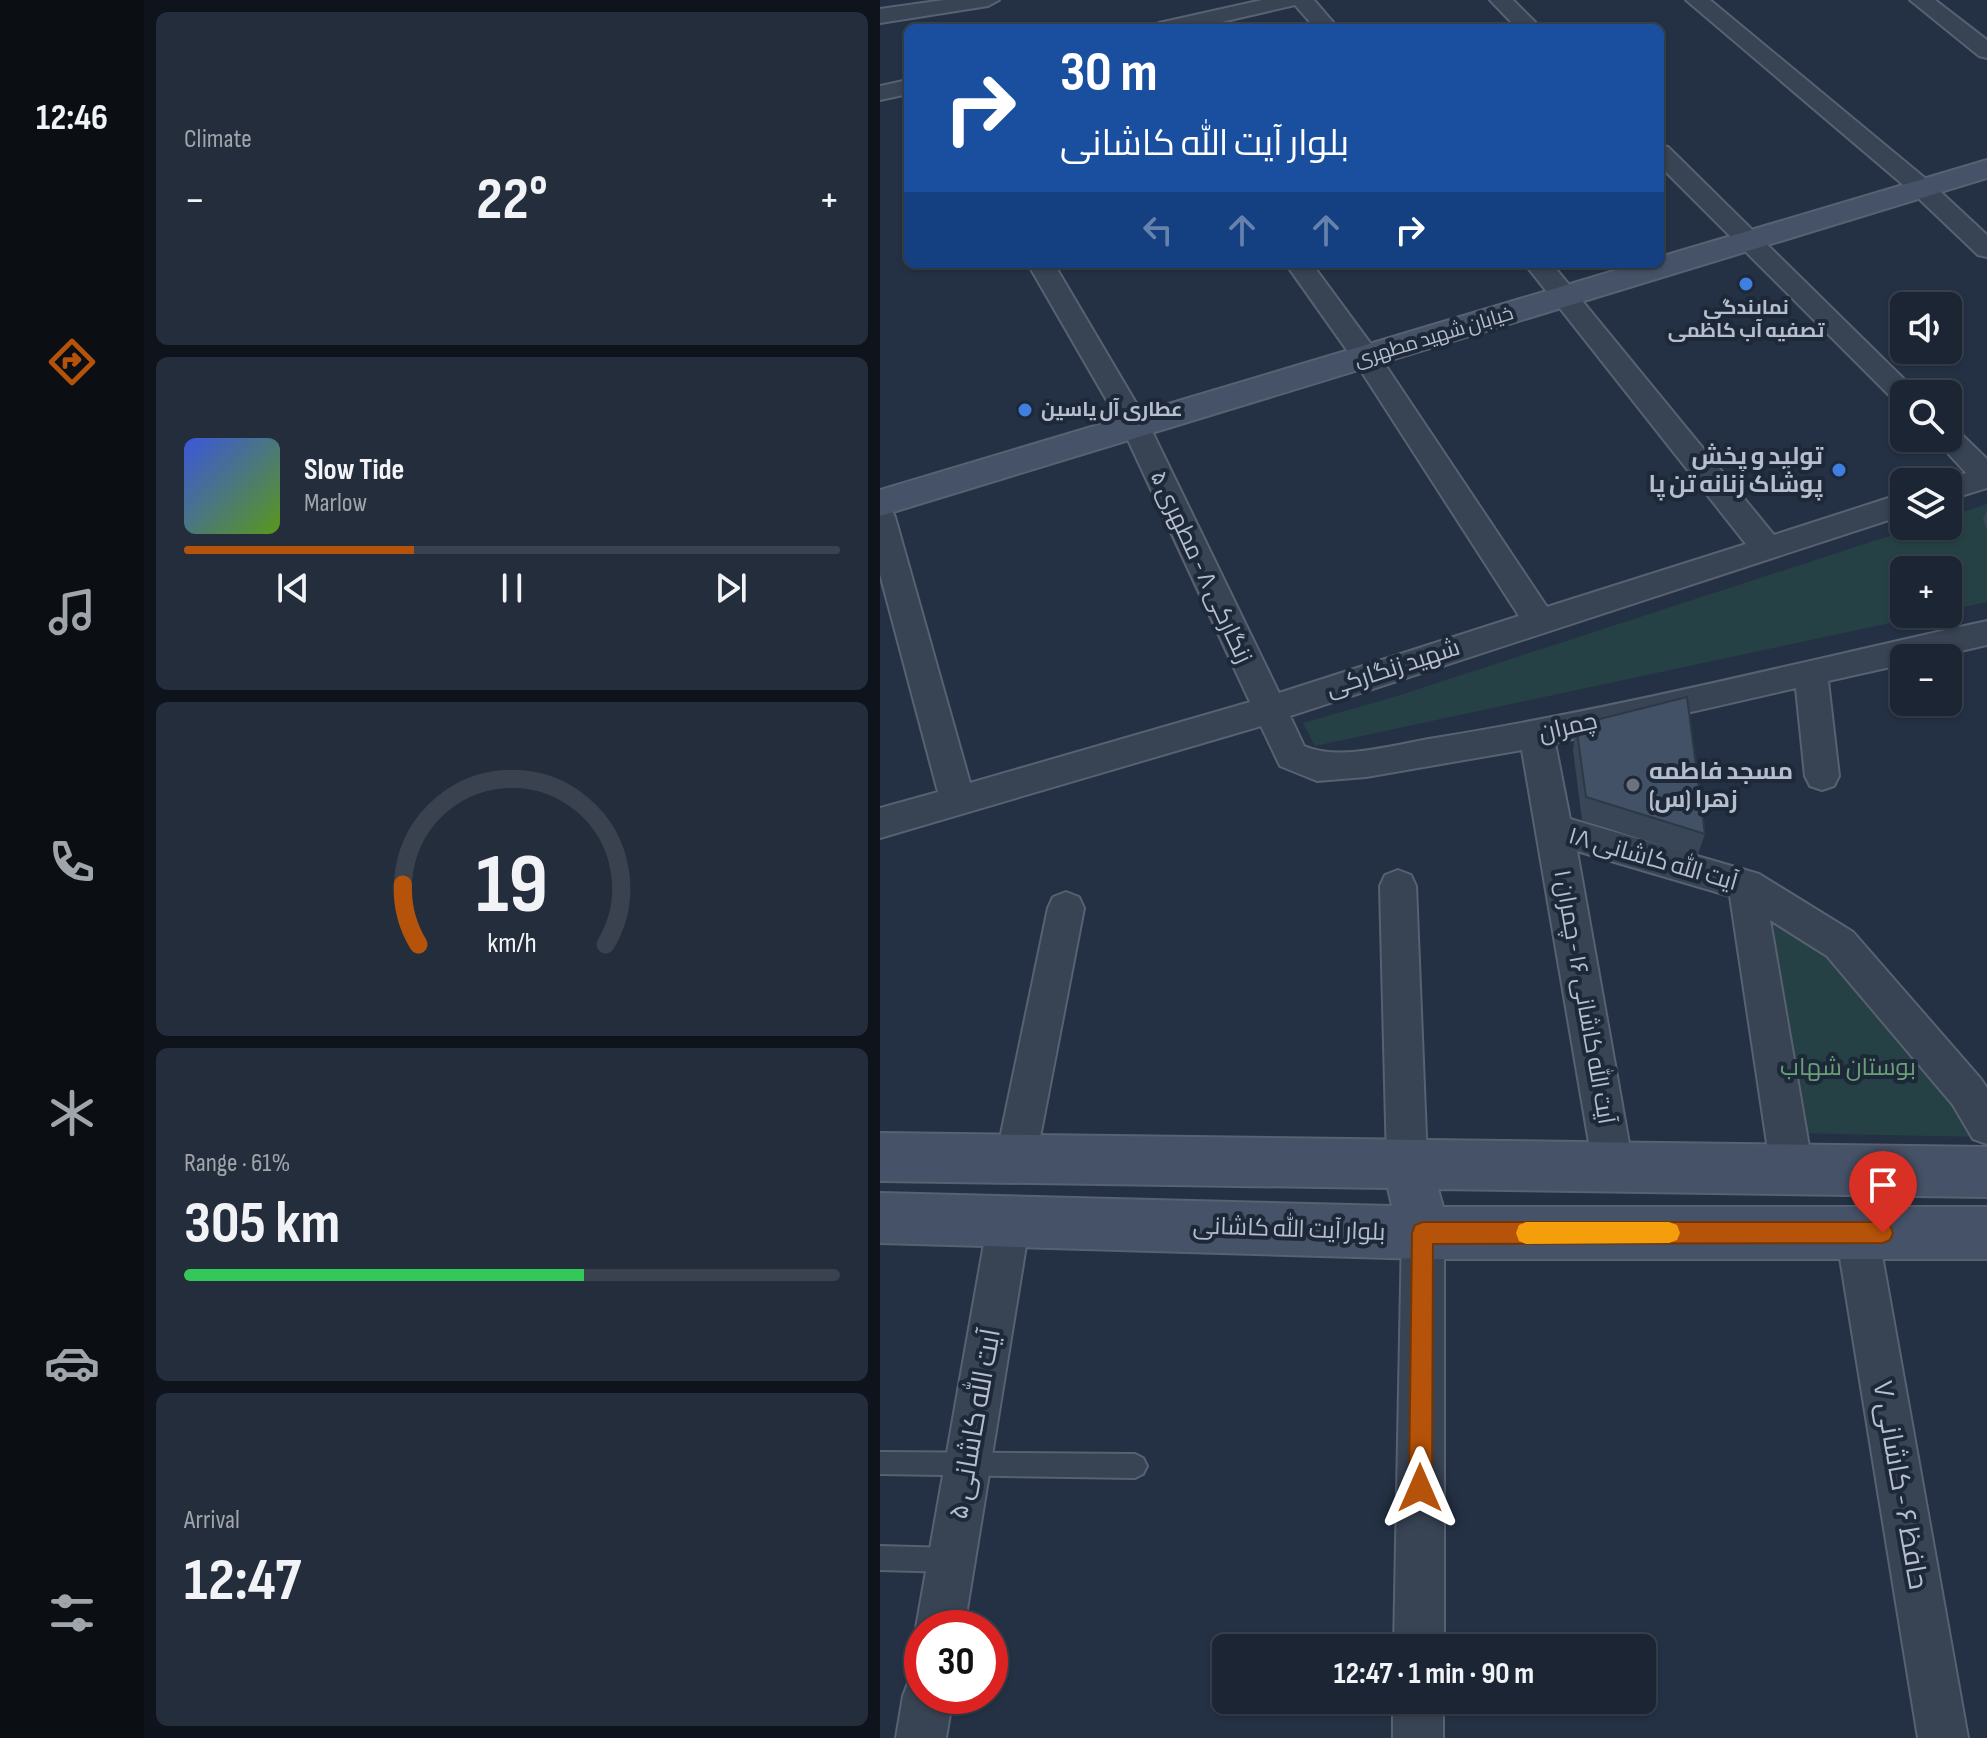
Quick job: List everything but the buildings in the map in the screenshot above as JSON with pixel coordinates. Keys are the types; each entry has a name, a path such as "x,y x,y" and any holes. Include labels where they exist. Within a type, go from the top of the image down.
{"main road":[{"name":"خیابان شهید مطهری","path":"1664,266 1987,169"},
{"name":"خیابان شهید مطهری","path":"880,503 1657,268"},
{"path":"880,1157 1987,1172"},
{"path":"1407,1162 1423,1233"},
{"name":"بلوار آیت الله کاشانی","path":"880,1218 1423,1233 1987,1233"}],"street":[{"path":"880,16 988,0"},
{"path":"1185,24 1290,0"},
{"path":"1302,0 1323,24"},
{"path":"1501,0 1526,24"},
{"path":"1697,0 1923,189 1987,249"},
{"path":"1921,0 1987,51"},
{"path":"880,93 904,88"},
{"path":"1664,156 1891,380"},
{"name":"زنگارکی ۸ - مطهری ۵","path":"1043,268 1135,425 1268,710"},
{"path":"1302,268 1366,357 1538,620"},
{"path":"1542,268 1767,548"},
{"path":"1962,452 1987,477 1962,485"},
{"name":"شهید زنگارکی","path":"880,823 958,803 1268,710 1538,620 1890,508"},
{"path":"880,517 958,803"},
{"name":"چمران","path":"1268,710 1292,756 1317,767 1366,763 1536,734 1987,633"},
{"path":"1811,672 1822,776"},
{"name":"آیت الله کاشانی ۱۶ - چمران ۱","path":"1536,734 1566,888 1613,1166"},
{"name":"آیت الله کاشانی ۱۸","path":"1553,829 1746,885 1840,944 1967,1092 1987,1125"},
{"path":"1746,885 1792,1170"},
{"path":"1398,886 1407,1162"},
{"path":"1016,1158 1066,908"},
{"name":"آیت الله کاشانی ۵","path":"943,1610 1009,1221"},
{"path":"1419,1634 1423,1233"},
{"name":"حافظ ۶ - کاشانی ۷","path":"1857,1233 1943,1738"},
{"path":"921,1738 925,1714"},
{"path":"1418,1714 1418,1738"}],"lane":[{"path":"880,1463 1135,1466"},
{"path":"880,1558 952,1560"}],"green space":[{"path":"1987,504 1987,602 1962,607 1962,556 1890,556 1890,623 1315,746 1303,723 1394,697 1890,536 1890,540 1962,540 1962,512"},
{"name":"بوستان شهاب","path":"1759,917 1827,944 1983,1137 1790,1133"}],"slow traffic":[{"path":"1526,1233 1669,1233"}],"place":[{"name":"نمایندگی تصفیه آب کاظمی","path":"1746,284"},
{"name":"عطاری آل یاسین","path":"1025,410"},
{"name":"تولید و پخش پوشاک زنانه تن پا","path":"1839,470"},
{"name":"مسجد فاطمه زهرا (س)","path":"1633,785"}],"route":[{"path":"1420,1488 1423,1233 1883,1233"}]}
